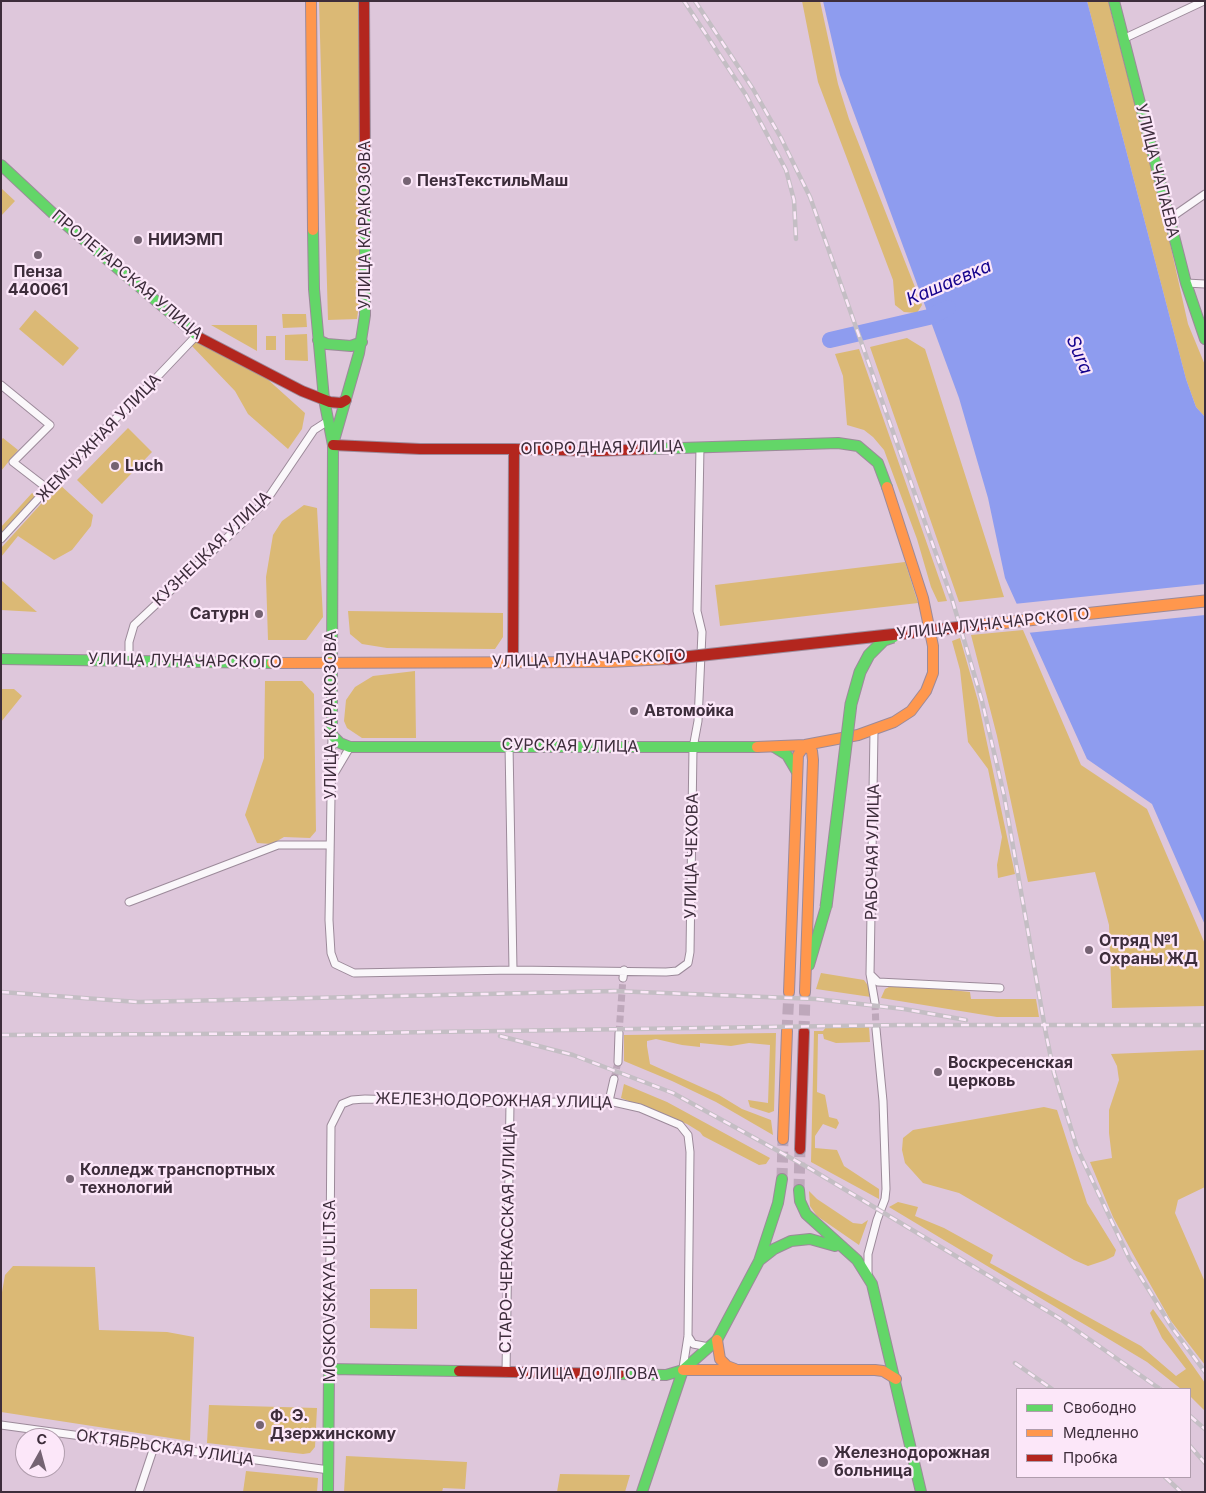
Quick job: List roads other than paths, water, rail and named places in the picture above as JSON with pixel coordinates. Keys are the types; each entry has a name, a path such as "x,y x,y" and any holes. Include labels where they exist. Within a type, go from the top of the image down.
{"main road":[{"name":"УЛИЦА КАРАКОЗОВА","path":"311,1 314,289 324,399 333,444 332,735"},
{"name":"УЛИЦА КАРАКОЗОВА","path":"333,444 362,342 366,276 364,1"},
{"name":"УЛИЦА ЧАПАЕВА","path":"1114,1 1186,283 1205,339"},
{"name":"ПРОЛЕТАРСКАЯ УЛИЦА","path":"1,165 60,219 196,336 302,391 336,402 346,400"},
{"path":"318,340 327,344 351,346 362,342"},
{"name":"ОГОРОДНАЯ УЛИЦА","path":"333,444 420,449 597,451 838,443 858,446 869,453"},
{"path":"513,662 514,449"},
{"name":"СУРСКАЯ УЛИЦА","path":"350,747 509,745 693,748 774,747 805,745 874,731 894,722 911,711 919,701 933,673 933,646 923,598 891,497 878,463 869,453"},
{"name":"УЛИЦА ЛУНАЧАРСКОГО","path":"1,659 332,664 609,662 667,659 1205,601"},
{"path":"806,973 816,947 826,907 851,704 860,672 869,655 884,640 904,633"},
{"path":"332,735 340,743 350,747"},
{"path":"813,760 818,749 826,741"},
{"path":"789,992 798,755 805,745 812,751 813,760 805,992"},
{"path":"774,747 787,755 798,774"},
{"path":"783,1139 787,1031"},
{"path":"800,1149 804,1032"},
{"path":"642,1492 682,1370 713,1343 759,1261 778,1203 782,1179"},
{"path":"799,1190 800,1201 806,1214 857,1260 868,1275 877,1299 921,1492"},
{"path":"759,1261 774,1249 791,1241 810,1239 828,1242 845,1251"},
{"path":"713,1343 720,1359 727,1366 736,1369"},
{"path":"875,1370 886,1363 889,1351"},
{"name":"УЛИЦА ДОЛГОВА","path":"329,1369 666,1375 682,1370 875,1370 883,1371 896,1379"},
{"name":"MOSKOVSKAYA ULITSA","path":"328,1492 329,1369"}],"street":[{"path":"1123,39 1204,1"},
{"path":"1170,219 1205,194"},
{"path":"1186,283 1205,284"},
{"name":"ЖЕМЧУЖНАЯ УЛИЦА","path":"1,540 80,453 140,395 196,336"},
{"path":"1,385 50,424 13,462 48,489"},
{"name":"КУЗНЕЦКАЯ УЛИЦА","path":"129,660 129,642 134,625 266,501 314,430 328,421"},
{"name":"УЛИЦА ЧЕХОВА","path":"624,970 677,971 688,963 690,944 693,748 698,721 702,632 697,611 700,447"},
{"name":"РАБОЧАЯ УЛИЦА","path":"874,731 870,974 875,1003"},
{"name":"УЛИЦА КАРАКОЗОВА","path":"332,735 329,920 332,954 335,964 354,974 513,970"},
{"path":"509,745 513,970 624,970 623,978"},
{"path":"332,779 336,768 350,747"},
{"path":"129,902 278,845 330,846"},
{"path":"870,974 878,982 1000,988"},
{"path":"868,1275 868,1254 885,1199 883,1101 876,1029"},
{"path":"618,1062 619,1033"},
{"path":"609,1101 614,1079"},
{"name":"ЖЕЛЕЗНОДОРОЖНАЯ УЛИЦА","path":"352,1100 510,1103 609,1101 640,1108 680,1125 688,1135 690,1152 688,1336"},
{"name":"MOSKOVSKAYA ULITSA","path":"329,1369 331,1126 342,1104 352,1100"},
{"name":"СТАРО-ЧЕРКАССКАЯ УЛИЦА","path":"506,1373 510,1103"},
{"path":"688,1336 693,1344 713,1343"},
{"path":"682,1370 688,1336"},
{"name":"ОКТЯБРЬСКАЯ УЛИЦА","path":"1,1425 329,1470"},
{"path":"139,1492 154,1447"}],"water":[{"name":"Sura","path":"823,1 1087,1 1186,379 1196,407 1205,417 1205,925 1152,804 1087,759 1005,578 988,498 959,398 840,75"}],"waterway":[{"name":"Кашаевка","path":"830,340 929,317 948,308"}],"tunnel":[{"path":"619,1033 623,978"},
{"path":"787,1031 789,992"},
{"path":"804,1032 805,992"},
{"path":"875,1003 876,1029"},
{"path":"614,1079 618,1062"},
{"path":"782,1179 783,1139"},
{"path":"799,1190 800,1149"}],"railway":[{"path":"684,1 746,95 786,170 794,200 796,239"},
{"path":"695,1 753,89 781,138 810,197 952,599 982,701 1004,795 1054,1073 1077,1148 1129,1258 1173,1329 1205,1372"},
{"path":"1,992 138,1002 614,991 816,999 904,1009 966,1020"},
{"path":"1,1035 365,1033 900,1025 1205,1025"},
{"path":"500,1036 573,1055 673,1093 809,1168 1059,1318 1159,1388"},
{"path":"1015,1363 1051,1388"},
{"path":"1191,1417 1205,1429"},
{"path":"1191,1447 1205,1463"},
{"path":"1166,1478 1181,1492"}],"place":[{"name":"ПензТекстильМаш","path":"407,181"},
{"name":"НИИЭМП","path":"138,240"},
{"name":"Пенза 440061","path":"38,255"},
{"name":"Luch","path":"115,466"},
{"name":"Сатурн","path":"259,614"},
{"name":"Автомойка","path":"634,711"},
{"name":"Отряд №1 Охраны ЖД","path":"1089,950"},
{"name":"Воскресенская церковь","path":"938,1072"},
{"name":"Колледж транспортных технологий","path":"70,1179"},
{"name":"Ф. Э. Дзержинскому","path":"260,1425"},
{"name":"Железнодорожная больница","path":"823,1462"}]}
